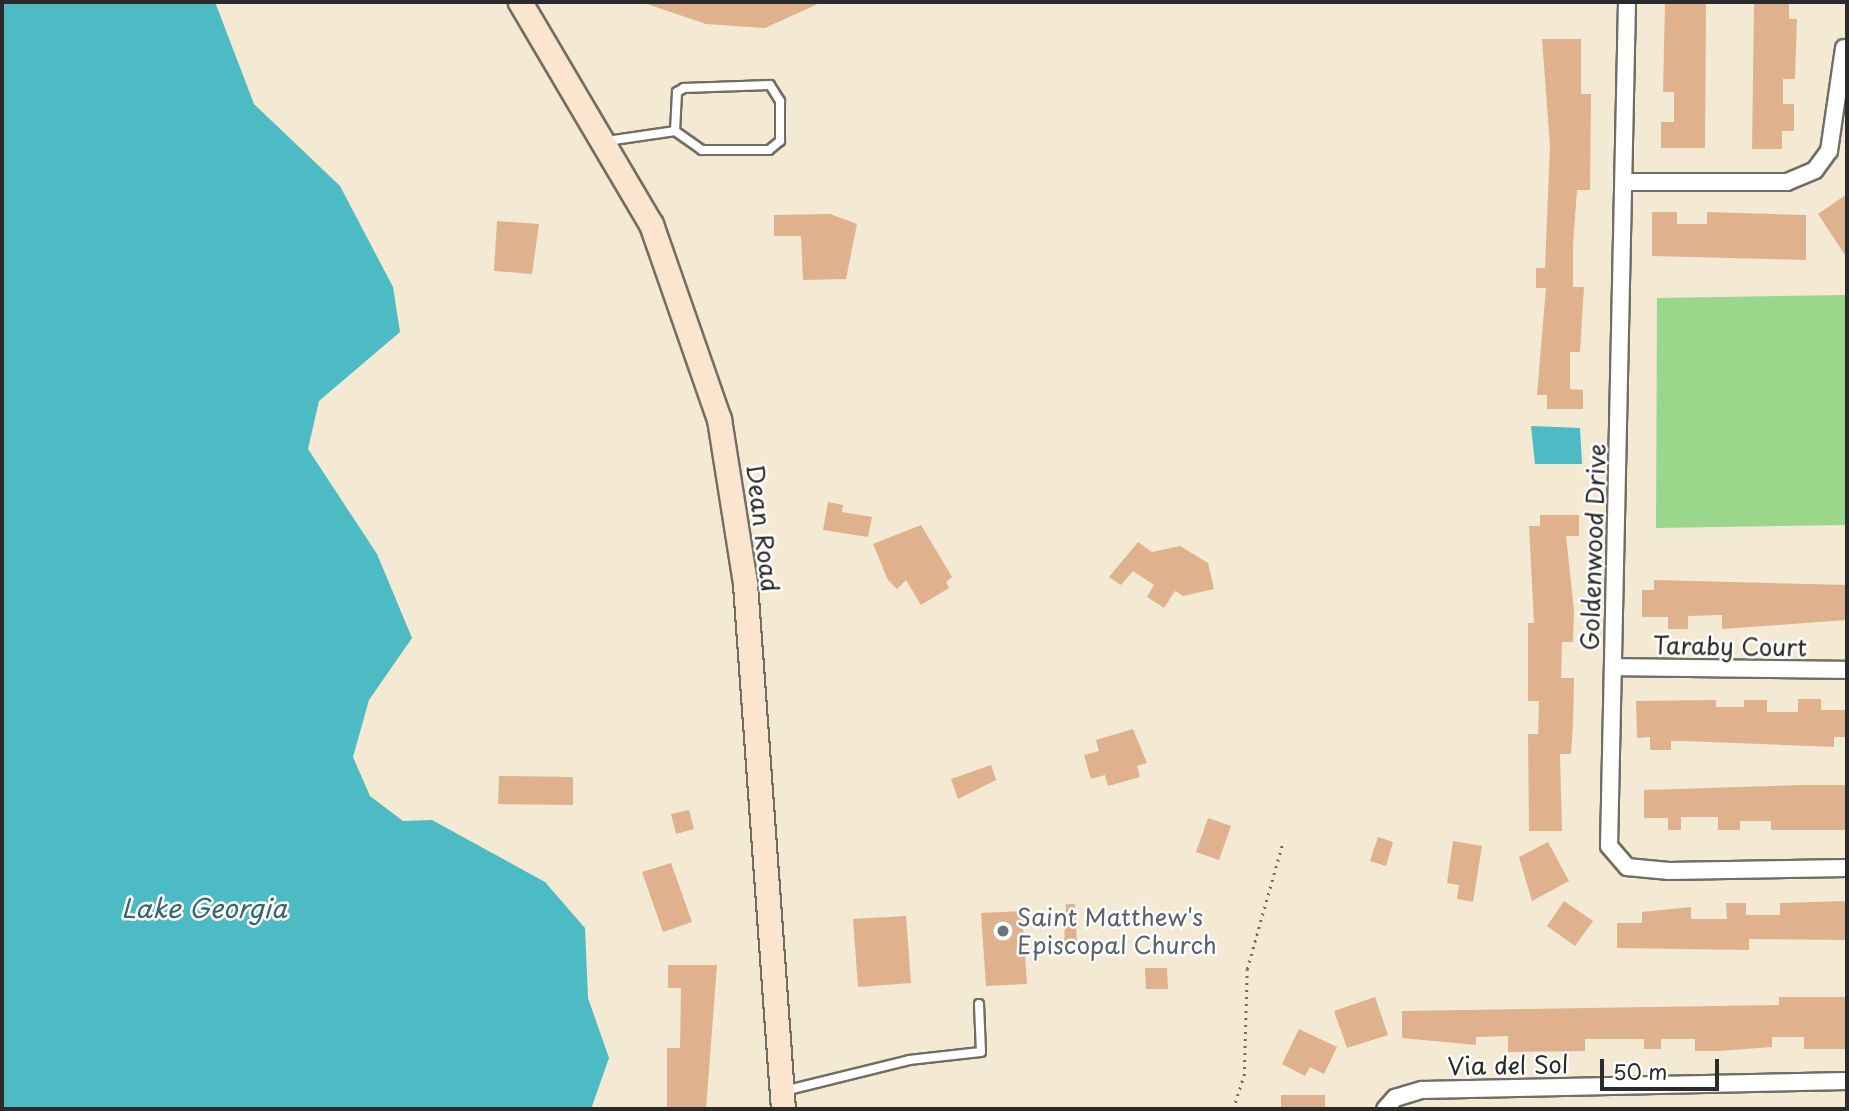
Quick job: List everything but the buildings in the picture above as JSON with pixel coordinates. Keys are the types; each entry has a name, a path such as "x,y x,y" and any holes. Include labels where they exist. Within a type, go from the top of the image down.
{"main road":[{"name":"Dean Road","path":"520,2 607,141 684,304 732,479 745,584 782,1100"}],"street":[{"name":"Goldenwood Drive","path":"1627,2 1627,182 1609,846 1627,867 1847,868"},
{"path":"1627,182 1787,182 1815,170 1829,151 1844,48"},
{"name":"Taraby Court","path":"1613,667 1847,670"},
{"name":"Via del Sol","path":"1385,1109 1395,1098 1422,1090 1847,1082"}],"lane":[{"path":"607,141 675,131 702,150 769,150 780,141 780,101 770,85 684,88 677,92 675,131"},
{"path":"782,1100 909,1060 981,1052 979,1004"}],"path":[{"path":"1233,1109 1244,1076 1247,969 1282,845"}],"green space":[{"path":"1847,295 1847,525 1656,528 1657,298"}],"water":[{"name":"Lake Georgia","path":"2,2 215,2 254,104 340,186 393,287 400,332 319,401 308,449 377,554 412,638 369,700 353,757 370,796 403,821 432,820 545,882 585,928 588,998 609,1058 591,1109 2,1109"},
{"path":"1531,426 1580,428 1582,464 1535,464"}],"place":[{"name":"Saint Matthew's Episcopal Church","path":"1003,931"}]}
